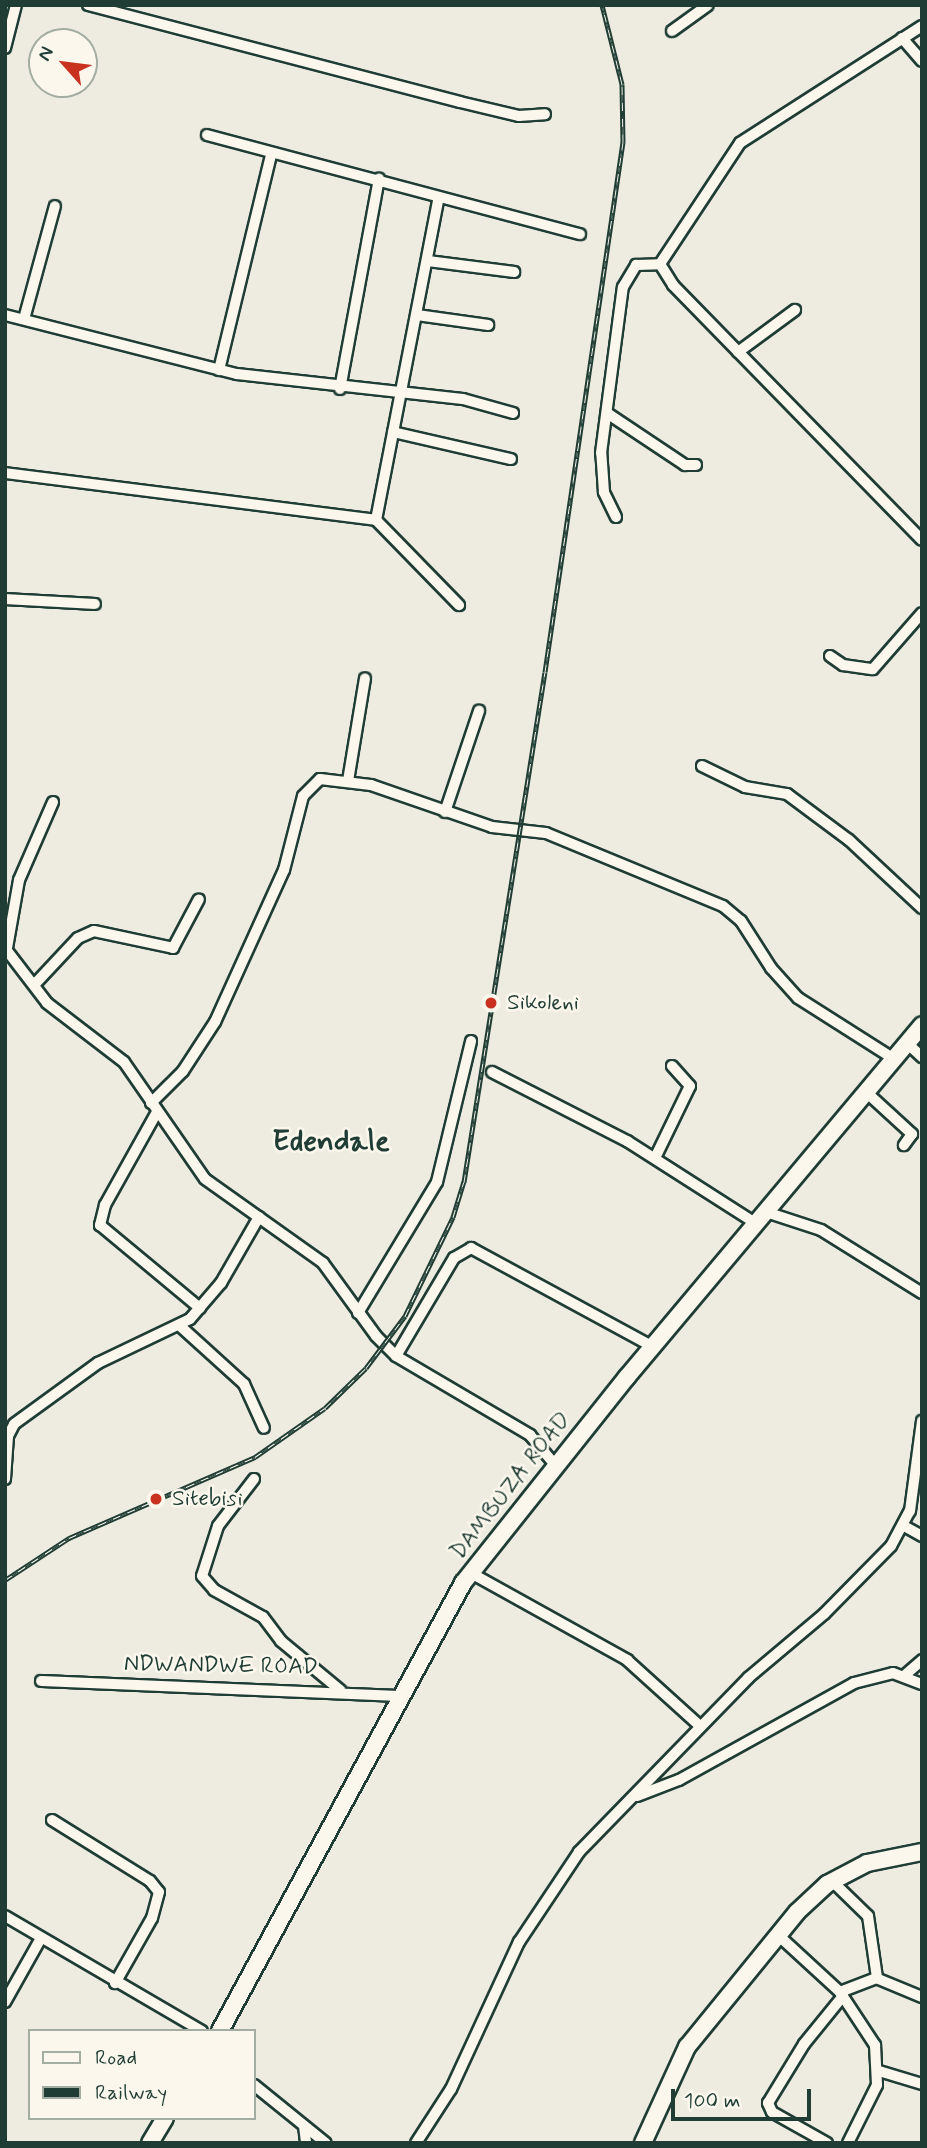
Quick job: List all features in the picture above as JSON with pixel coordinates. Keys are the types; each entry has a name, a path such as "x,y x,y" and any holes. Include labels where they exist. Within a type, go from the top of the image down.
{"street":[{"path":"5,48 16,5"},
{"path":"88,5 519,116 545,114"},
{"path":"672,31 708,5"},
{"path":"660,264 740,143 922,26"},
{"path":"902,38 922,61"},
{"path":"207,135 271,155 379,179 580,234"},
{"path":"219,370 271,155"},
{"path":"340,389 379,179"},
{"path":"376,520 439,197"},
{"path":"24,319 55,206"},
{"path":"428,261 514,272"},
{"path":"616,517 601,475 626,277 643,262 660,264"},
{"path":"660,264 673,285 922,540"},
{"path":"738,352 795,310"},
{"path":"5,315 219,370 340,389 471,400 513,413"},
{"path":"417,315 488,325"},
{"path":"607,413 685,465 696,465"},
{"path":"393,432 511,459"},
{"path":"5,473 376,520 459,605"},
{"path":"5,599 95,604"},
{"path":"830,656 843,665 873,669 922,613"},
{"path":"348,781 365,678"},
{"path":"445,812 479,711"},
{"path":"702,766 745,788 787,794 849,840 922,908"},
{"path":"200,1308 100,1226 105,1205 154,1107 200,1048 240,973 284,870 306,789 320,779 348,781 492,827 555,836 723,906 741,921 771,968 798,998 894,1059"},
{"path":"53,802 19,880 6,948 62,1016 124,1062 205,1179 323,1263 358,1313 396,1356 530,1435 555,1466"},
{"path":"34,985 78,938 94,931 124,933 173,948 198,899"},
{"name":"DAMBUZA ROAD","path":"221,2029 400,1696 471,1573 653,1347 922,1026"},
{"path":"358,1313 437,1182 471,1041"},
{"path":"907,1043 922,1058"},
{"path":"655,1158 691,1086 672,1066"},
{"path":"492,1072 761,1217 832,1236 922,1293"},
{"path":"865,1091 912,1134 904,1146"},
{"path":"5,1479 8,1436 22,1416 98,1363 179,1325 200,1308 221,1283 259,1217"},
{"path":"396,1356 454,1258 471,1248 653,1347"},
{"path":"179,1325 243,1384 264,1428"},
{"path":"415,2143 451,2089 519,1942 579,1852 700,1726 824,1614 904,1526 914,1498 922,1421"},
{"path":"254,1479 218,1526 202,1576 214,1590 263,1617 281,1641 340,1690"},
{"path":"904,1526 922,1536"},
{"path":"471,1573 627,1660 700,1726"},
{"path":"905,1675 922,1660"},
{"path":"634,1797 679,1780 854,1684 885,1674 905,1675 922,1684"},
{"name":"NDWANDWE ROAD","path":"41,1681 340,1690 400,1696"},
{"path":"52,1820 150,1881 159,1892 158,1908 115,1983"},
{"path":"643,2143 687,2047 778,1935 832,1881 866,1863 922,1853"},
{"path":"832,1881 867,1916 877,1978"},
{"path":"5,1916 115,1983 198,2029"},
{"path":"778,1935 841,1994 871,2035 879,2071 848,2143"},
{"path":"5,2002 41,1938"},
{"path":"827,2143 772,2112 768,2103 803,2044 841,1994 877,1978 922,1997"},
{"path":"879,2071 922,2084"},
{"path":"256,2087 326,2143"},
{"path":"150,2143 164,2120"},
{"path":"304,2126 306,2143"}],"railway":[{"path":"5,1580 69,1538 255,1457 325,1408 366,1368 405,1316 453,1217 464,1182 545,672 623,142 622,84 602,5"}],"place":[{"name":"Sikoleni","path":"491,1003"},
{"name":"Sitebisi","path":"156,1499"}],"district":[{"name":"Edendale","path":"331,1142"}]}
